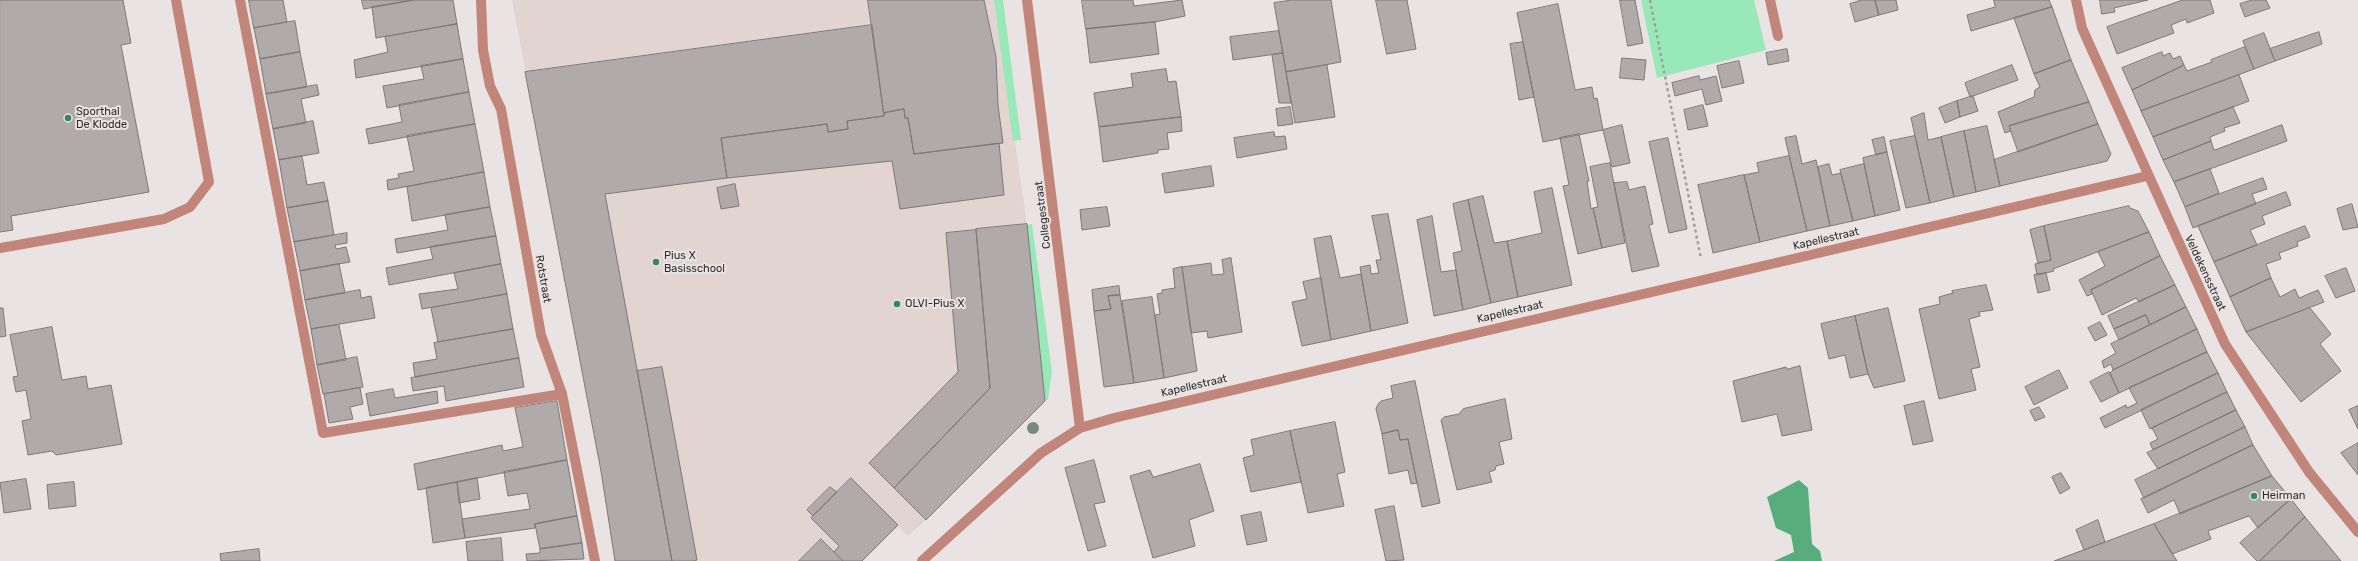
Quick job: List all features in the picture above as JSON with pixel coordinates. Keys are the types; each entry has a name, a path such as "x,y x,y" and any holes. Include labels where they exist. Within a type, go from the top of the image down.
{"street":[{"path":"0,248 164,219 190,207 209,182 176,0"},
{"path":"240,0 323,433 562,394"},
{"name":"Rotstraat","path":"481,0 483,50 490,86 501,109 541,335 562,394 595,561"},
{"name":"Collegestraat","path":"1027,0 1080,428"},
{"path":"1770,0 1778,36"},
{"name":"Veldekensstraat","path":"2076,0 2082,28 2147,176 2224,344 2309,472 2358,532"},
{"name":"Kapellestraat","path":"922,561 1041,453 1080,428 1114,418 1212,394 2147,176"}],"path":[{"path":"1650,0 1705,280"}],"shaded area":[{"path":"512,0 994,0 1027,224 1045,401 926,520 908,536 898,526 862,561 615,561 601,471"},
{"path":"994,0 1003,0 1021,140 1013,141"},
{"path":"1641,0 1754,0 1766,50 1657,78"},
{"path":"1032,224 1052,372 1048,400 1045,400 1026,225"},
{"path":"1799,480 1808,488 1812,544 1820,551 1822,561 1774,561 1794,552 1791,535 1776,528 1767,497"}],"building":[{"name":"Sporthal De Klodde","path":"0,0 123,0 131,43 121,45 149,192 11,216 13,230 0,232"},
{"path":"249,0 283,0 287,22 254,28"},
{"path":"362,0 414,0 364,9"},
{"path":"414,0 453,0 457,24 376,38 372,7"},
{"path":"868,0 984,0 996,57 998,105 1003,143 914,154 908,118 905,118 904,109 884,113"},
{"path":"1082,0 1133,0 1134,6 1182,0 1185,16 1155,22 1086,29"},
{"path":"1292,0 1331,0 1341,62 1286,72 1274,3"},
{"path":"1376,0 1407,0 1416,49 1387,54"},
{"path":"1620,0 1635,0 1643,43 1628,46"},
{"path":"1862,0 1875,0 1879,15 1855,22 1850,4"},
{"path":"1875,0 1896,0 1898,10 1879,15"},
{"path":"1994,0 2049,0 2052,7 1971,31 1967,15 1995,7"},
{"path":"2100,0 2148,0 2114,8 2115,12 2102,14"},
{"path":"2183,0 2210,0 2214,13 2187,23 2186,19 2171,25 2174,33 2117,54 2107,27"},
{"path":"2252,0 2266,0 2270,8 2245,17 2240,4"},
{"path":"1558,4 1575,90 1592,87 1594,99 1597,98 1603,130 1543,142 1517,13"},
{"path":"2052,7 2071,60 2034,74 2014,18"},
{"path":"295,21 300,52 260,59 254,28"},
{"path":"1155,22 1159,54 1090,63 1086,29"},
{"path":"457,24 463,59 356,78 354,60 388,52 385,37"},
{"path":"872,25 884,116 847,121 848,129 828,132 827,124 721,138 727,178 605,194 672,561 615,561 601,471 525,72"},
{"path":"1279,31 1283,53 1233,60 1230,37"},
{"path":"2319,32 2322,44 2275,61 2270,49"},
{"path":"2264,33 2275,61 2254,69 2243,41"},
{"path":"1523,42 1534,97 1519,100 1510,44"},
{"path":"2245,47 2254,69 2141,111 2132,90 2184,65 2187,71 2212,62 2211,60"},
{"path":"1787,49 1789,61 1768,65 1766,53"},
{"path":"300,52 307,87 266,94 260,59"},
{"path":"2162,52 2163,56 2170,53 2173,59 2180,56 2184,65 2132,90 2122,68"},
{"path":"1283,53 1291,103 1279,103 1272,55"},
{"path":"1622,58 1646,60 1644,80 1620,78"},
{"path":"463,59 469,92 387,108 383,86 424,79 421,66"},
{"path":"2071,60 2089,102 2009,126 2011,131 2005,133 1998,112 2034,97 2035,90 2040,87 2034,74"},
{"path":"1739,61 1744,83 1722,88 1717,66"},
{"path":"1327,65 1335,117 1295,123 1286,72"},
{"path":"2012,65 2018,80 1970,97 1965,83"},
{"path":"1166,69 1168,82 1176,81 1181,117 1099,127 1094,93 1133,87 1131,74"},
{"path":"2239,75 2249,101 2153,137 2141,111"},
{"path":"1699,76 1700,80 1716,76 1722,101 1706,105 1702,89 1675,96 1672,83"},
{"path":"317,85 319,95 301,99 306,123 273,129 266,94"},
{"path":"469,92 475,124 369,144 366,129 402,122 399,105"},
{"path":"1973,96 1978,111 1960,117 1957,101"},
{"path":"1957,101 1960,117 1945,123 1939,108"},
{"path":"2089,102 2098,124 2018,152 2009,126"},
{"path":"1703,105 1708,126 1688,130 1684,110"},
{"path":"1290,107 1293,124 1278,126 1276,109"},
{"path":"2233,107 2240,123 2224,128 2225,131 2210,137 2211,141 2163,160 2153,137"},
{"path":"904,109 905,118 908,118 914,154 999,143 1004,195 900,209 892,161 727,178 721,138 827,124 828,132 848,129 847,121 884,116 884,113"},
{"path":"1924,113 1928,140 1941,137 1954,197 1930,203 1911,118"},
{"path":"1181,117 1182,131 1167,133 1169,149 1158,150 1158,153 1103,162 1099,127"},
{"path":"313,121 319,153 279,160 273,129"},
{"path":"475,124 484,172 388,190 387,180 399,178 398,174 414,171 407,136"},
{"path":"2098,124 2111,154 2107,161 2000,186 1994,160"},
{"path":"1622,125 1630,163 1612,167 1603,130"},
{"path":"2282,125 2287,141 2174,182 2163,160 2211,141 2214,150"},
{"path":"1987,126 2000,186 1976,192 1964,131"},
{"path":"1964,131 1976,192 1954,197 1941,137"},
{"path":"1274,132 1275,137 1285,136 1287,149 1237,158 1234,138"},
{"path":"1579,134 1589,181 1587,181 1591,209 1593,208 1602,248 1578,254 1563,186 1569,185 1560,138"},
{"path":"1796,136 1802,164 1816,160 1830,226 1807,231 1785,138"},
{"path":"1915,136 1930,203 1906,208 1890,141"},
{"path":"1884,137 1887,152 1876,155 1872,140"},
{"path":"1668,138 1687,229 1669,233 1649,142"},
{"path":"1887,152 1900,210 1875,216 1863,158"},
{"path":"302,156 307,185 324,182 328,201 287,208 279,160"},
{"path":"1789,156 1807,231 1760,242 1744,175 1759,172 1757,163"},
{"path":"1610,163 1625,243 1602,248 1593,208 1598,207 1590,167"},
{"path":"1829,164 1832,175 1841,173 1853,221 1830,226 1818,167"},
{"path":"1864,164 1875,216 1853,221 1840,170"},
{"path":"1211,166 1214,186 1165,193 1162,174"},
{"path":"2210,169 2219,193 2185,207 2174,182"},
{"path":"484,172 490,207 412,221 407,187"},
{"path":"1744,175 1760,242 1713,253 1698,185"},
{"path":"2263,178 2267,189 2252,194 2256,204 2193,228 2185,207"},
{"path":"1627,182 1629,190 1645,186 1653,224 1649,225 1659,266 1632,272 1614,183"},
{"path":"735,184 739,206 721,209 717,188"},
{"path":"1552,188 1572,285 1518,297 1507,241 1542,233 1534,192"},
{"path":"2286,192 2291,205 2262,216 2265,224 2250,230 2257,245 2214,262 2198,226"},
{"path":"1483,196 1494,243 1507,241 1518,297 1491,303 1468,200"},
{"path":"1468,200 1491,303 1463,310 1453,253 1462,251 1453,204"},
{"path":"328,201 334,235 294,242 287,208"},
{"path":"2352,204 2358,227 2343,230 2337,209"},
{"path":"2129,206 2130,208 2138,211 2149,232 2053,269 2054,271 2037,275 2035,264 2051,260 2044,226"},
{"path":"490,207 496,236 397,253 395,239 448,230 445,215"},
{"path":"1107,207 1110,226 1082,230 1080,210"},
{"path":"1388,214 1408,323 1371,331 1360,267 1370,265 1371,274 1379,273 1376,260 1381,260 1372,216"},
{"path":"1432,216 1441,272 1456,270 1463,310 1434,316 1417,220"},
{"path":"1027,224 1045,401 926,520 894,488 990,388 976,229"},
{"path":"2044,226 2051,260 2038,263 2030,230"},
{"path":"2305,226 2310,237 2297,242 2298,246 2279,253 2281,259 2266,264 2271,278 2230,297 2214,262"},
{"path":"976,230 990,388 894,488 869,463 958,372 946,233"},
{"path":"2149,232 2160,256 2091,290 2092,294 2087,296 2079,280 2105,266 2098,252"},
{"path":"347,233 347,243 335,245 336,249 346,247 350,262 300,271 294,242"},
{"path":"496,236 501,264 389,285 386,268 433,259 430,247"},
{"path":"1331,236 1340,278 1361,274 1371,331 1331,340 1314,239"},
{"path":"2160,256 2175,285 2139,302 2136,298 2102,315 2091,290"},
{"path":"1231,258 1242,332 1208,338 1207,331 1191,333 1182,267 1211,263 1212,275 1224,274 1222,260"},
{"path":"339,264 345,293 305,300 300,271"},
{"path":"501,264 507,294 422,309 419,294 458,289 454,273"},
{"path":"1182,267 1197,371 1164,378 1155,315 1160,314 1157,294 1162,293 1162,290 1175,288 1173,269"},
{"path":"2346,268 2355,291 2336,298 2325,276"},
{"path":"2046,273 2050,290 2038,293 2034,275"},
{"path":"1321,278 1331,340 1302,346 1292,302 1307,299 1303,282"},
{"path":"2271,278 2280,297 2295,289 2299,298 2318,290 2324,302 2246,332 2230,297"},
{"path":"1986,285 1993,310 1979,312 1980,316 1969,319 1980,367 1971,369 1976,390 1939,399 1919,309 1940,304 1939,297 1953,293 1952,291"},
{"path":"2175,285 2186,307 2150,325 2146,315 2114,329 2108,316"},
{"path":"1119,286 1120,295 1108,296 1111,309 1094,311 1092,290"},
{"path":"360,290 361,298 371,296 375,318 311,329 305,300"},
{"path":"507,294 513,329 438,342 431,308"},
{"path":"1120,295 1134,383 1104,387 1094,311 1111,309 1108,296"},
{"path":"1152,297 1164,378 1134,383 1122,301"},
{"path":"2186,307 2197,329 2113,370 2111,364 2104,368 2102,361 2116,353 2111,344"},
{"path":"0,308 3,308 6,336 0,337"},
{"path":"1888,308 1905,381 1874,388 1868,374 1855,316"},
{"path":"2310,308 2331,334 2320,344 2341,371 2301,402 2246,332"},
{"path":"2146,315 2150,325 2119,340 2114,329"},
{"path":"1855,316 1868,374 1850,378 1845,355 1829,359 1821,324"},
{"path":"2100,322 2107,335 2095,341 2088,328"},
{"path":"339,325 346,360 317,365 311,329"},
{"path":"52,327 62,380 86,376 88,389 111,385 122,444 56,455 52,451 28,455 22,421 31,419 26,390 16,392 13,377 18,376 10,335"},
{"path":"513,329 519,358 415,377 413,363 437,359 434,343"},
{"path":"2197,329 2207,352 2119,393 2110,373 2113,370"},
{"path":"2207,352 2218,373 2105,428 2100,418 2126,405 2127,408 2137,403 2129,388"},
{"path":"357,357 363,387 323,394 317,365"},
{"path":"519,358 524,387 446,401 444,386 413,391 411,378"},
{"path":"1800,366 1812,430 1782,436 1777,414 1742,422 1733,381 1786,367 1787,369"},
{"path":"662,367 697,560 693,561 672,561 637,371"},
{"path":"2059,370 2068,388 2034,405 2025,387"},
{"path":"2109,372 2119,393 2101,402 2090,382"},
{"path":"2218,373 2227,392 2150,429 2141,410"},
{"path":"1415,381 1440,503 1422,507 1408,439 1400,440 1398,430 1382,434 1376,409 1381,401 1393,398 1391,386"},
{"path":"360,388 363,404 350,407 353,419 329,423 324,394"},
{"path":"393,389 395,398 437,391 438,403 370,416 366,394"},
{"path":"2227,392 2236,410 2153,450 2150,443 2158,439 2152,428"},
{"path":"1505,399 1512,439 1499,442 1504,464 1496,466 1495,470 1489,472 1492,482 1457,490 1441,420 1444,417 1459,414 1463,409"},
{"path":"557,401 567,460 418,490 414,464 502,445 503,451 523,447 515,408"},
{"path":"1924,401 1933,441 1913,445 1904,406"},
{"path":"2358,406 2358,429 2349,410"},
{"path":"2039,407 2045,417 2035,421 2030,411"},
{"path":"2236,410 2245,427 2158,469 2147,453"},
{"path":"1335,422 1345,472 1337,474 1344,506 1308,513 1290,431"},
{"path":"2245,427 2253,445 2144,498 2135,480"},
{"path":"1398,430 1400,440 1408,439 1417,483 1411,484 1408,470 1389,474 1382,434"},
{"path":"1290,431 1301,482 1251,492 1243,458 1254,455 1251,440"},
{"path":"2358,443 2358,475 2341,453"},
{"path":"2253,445 2272,476 2180,514 2174,500 2148,513 2141,499"},
{"path":"567,460 577,516 535,524 535,528 465,538 462,519 530,509 527,493 508,496 504,472"},
{"path":"1094,460 1105,502 1094,504 1106,546 1088,551 1065,468"},
{"path":"1200,464 1214,511 1189,520 1195,546 1153,558 1130,476 1150,470 1153,477"},
{"path":"2061,473 2070,488 2060,494 2052,477"},
{"path":"2272,476 2291,499 2258,528 2249,516 2208,531 2211,539 2172,554 2154,524"},
{"path":"477,478 480,499 459,503 457,482"},
{"path":"851,478 898,525 862,561 843,561 834,552 839,546 811,518"},
{"path":"26,479 31,509 4,513 0,483"},
{"path":"74,482 76,506 49,509 47,485"},
{"path":"457,482 465,538 433,543 426,488"},
{"path":"830,487 837,492 813,516 807,510"},
{"path":"2291,499 2305,517 2260,561 2257,561 2240,543"},
{"path":"1394,506 1404,560 1386,561 1375,510"},
{"path":"1261,512 1267,541 1247,545 1241,516"},
{"path":"577,516 582,543 540,549 535,524"},
{"path":"2305,517 2341,561 2260,561"},
{"path":"2098,520 2105,542 2084,550 2076,530"},
{"path":"2154,524 2177,561 2054,561 2105,542"},
{"path":"501,538 503,561 468,561 466,542"},
{"path":"821,539 843,561 799,561"},
{"path":"582,543 584,559 527,561 526,554 540,553 540,549"},
{"path":"259,549 260,561 221,561 220,554"}],"place":[{"name":"Sporthal De Klodde","path":"68,118"},
{"name":"Pius X Basisschool","path":"656,262"},
{"name":"OLVI-Pius X","path":"897,304"},
{"name":"Heirman","path":"2254,496"}]}
